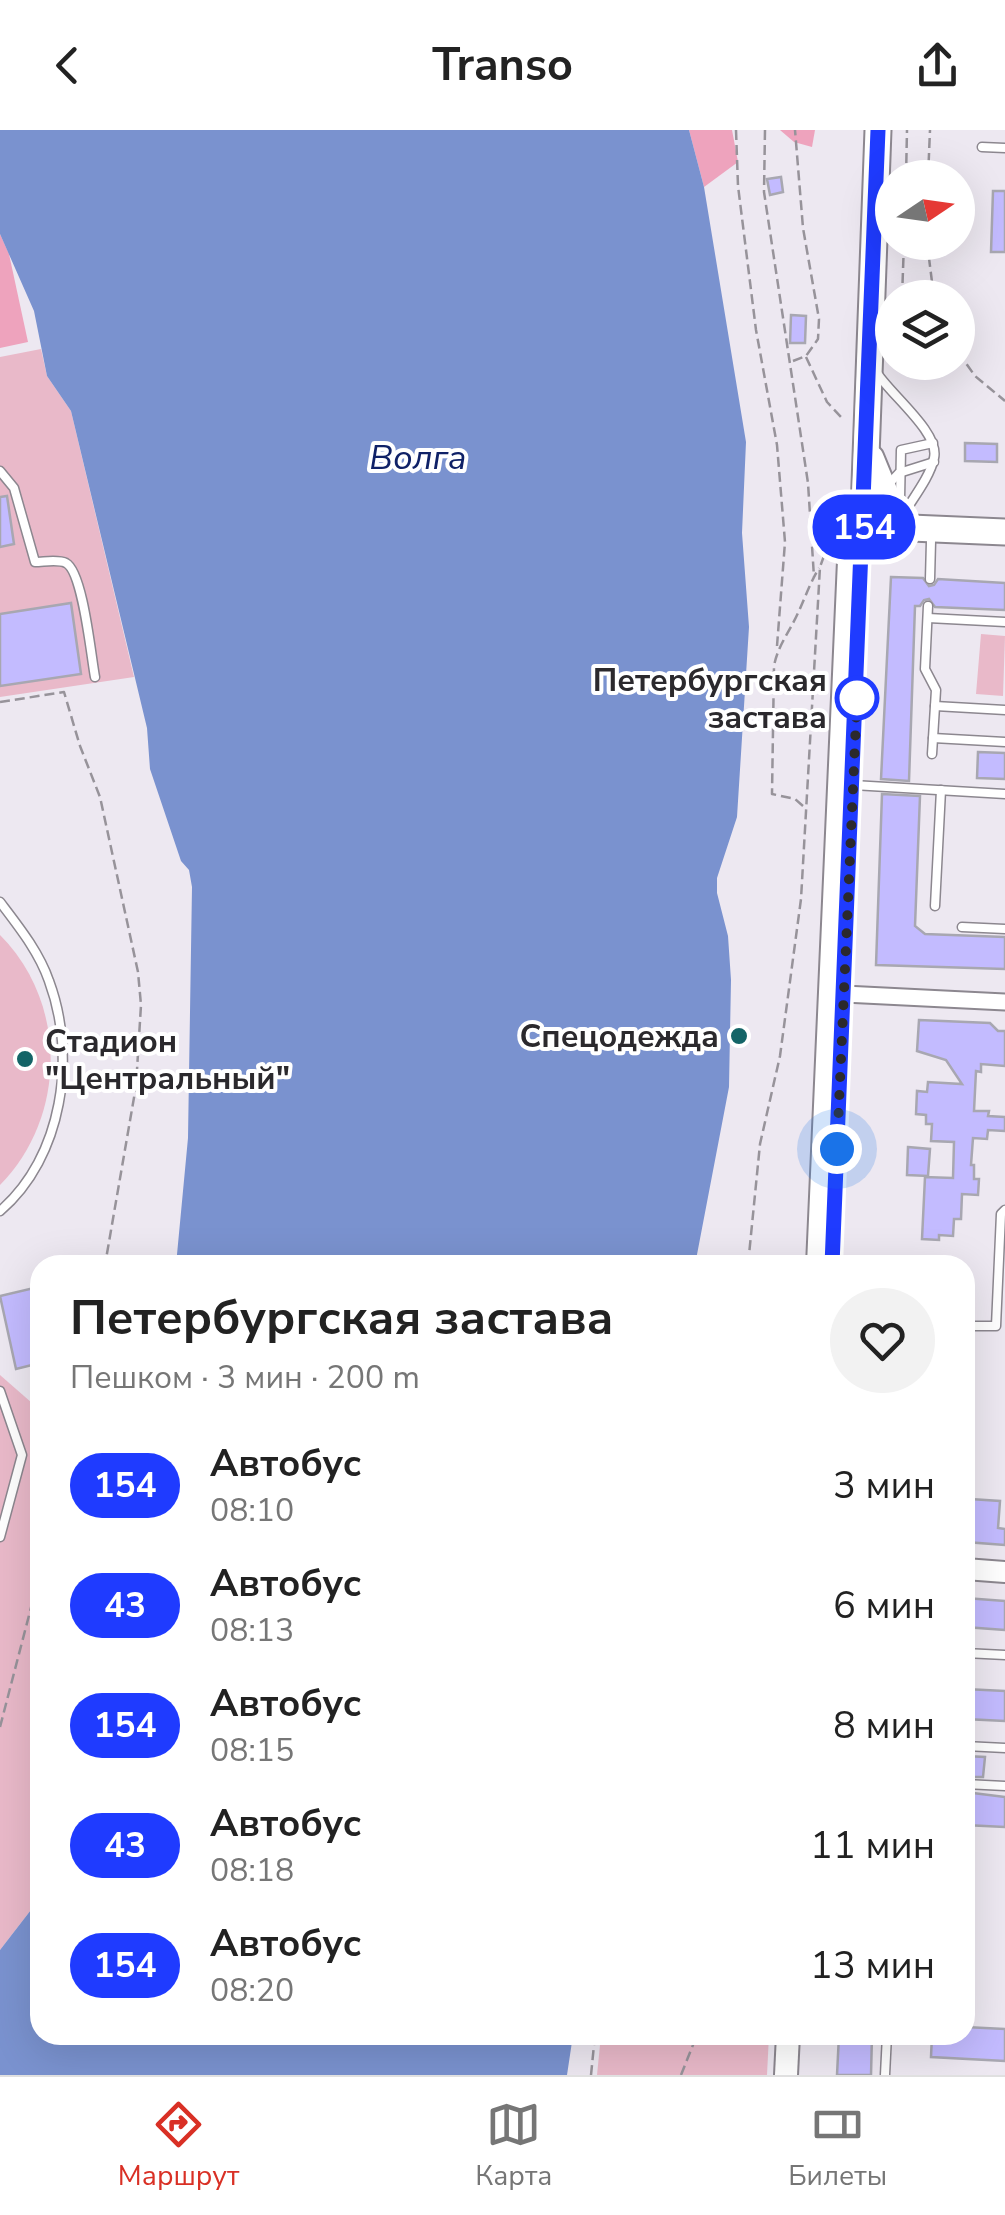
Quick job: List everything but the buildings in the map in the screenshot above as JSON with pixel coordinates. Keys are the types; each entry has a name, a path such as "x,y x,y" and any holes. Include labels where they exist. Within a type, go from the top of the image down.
{"main road":[{"path":"832,1255 852,786 865,130"},
{"path":"819,1255 855,530 868,443 878,130"},
{"path":"868,443 891,482 904,523"},
{"path":"855,530 904,523 1005,532"},
{"path":"855,530 931,541 1005,544"},
{"path":"786,2075 788,2045"},
{"path":"800,2075 801,2045"}],"street":[{"path":"844,994 1005,1002"},
{"path":"975,1570 1005,1572"}],"lane":[{"path":"982,147 1005,148"},
{"path":"870,360 932,442 934,462 904,523"},
{"path":"855,530 891,482 901,450 932,442"},
{"path":"891,482 934,462"},
{"path":"0,471 14,488 35,562 61,562 72,568 80,587 95,677"},
{"path":"930,579 931,541"},
{"path":"928,606 925,669 936,690 932,754"},
{"path":"928,618 1005,622"},
{"path":"935,706 1005,710"},
{"path":"933,738 1005,742"},
{"path":"852,786 1005,794"},
{"path":"935,906 941,790"},
{"path":"0,902 30,942 49,980 64,1048 56,1119 39,1162 19,1194 0,1210"},
{"path":"962,927 1005,929"},
{"path":"975,1326 996,1326 1001,1214 1005,1210"},
{"path":"0,1392 22,1455 0,1536"},
{"path":"975,1654 1005,1655"},
{"path":"975,1746 1005,1748"},
{"path":"975,1784 1005,1786"},
{"path":"885,2075 886,2045"}],"path":[{"path":"736,130 738,186 756,330 777,445 784,522 774,666 772,794 795,799 805,808"},
{"path":"759,130 763,138"},
{"path":"765,130 764,192 808,483 814,577"},
{"path":"792,362 806,356 818,339 819,319 803,228 795,130"},
{"path":"906,160 907,130"},
{"path":"929,160 930,130"},
{"path":"806,356 827,402 841,417"},
{"path":"975,376 1005,402"},
{"path":"777,646 820,567 855,530"},
{"path":"749,1255 760,1144 780,1056 801,899 820,567"},
{"path":"0,702 64,692 100,798 138,972 141,1005 136,1086 107,1255"},
{"path":"0,1728 30,1612"},
{"path":"591,2075 594,2045"},
{"path":"681,2075 693,2045"}],"shaded area":[{"path":"689,130 732,130 738,162 704,187"},
{"path":"780,130 815,130 812,147 794,142"},
{"path":"0,234 9,254 28,342 0,348"},
{"path":"41,349 47,376 71,411 134,677 0,697 0,357"},
{"path":"981,634 1005,636 1003,696 976,694"},
{"name":"Стадион \"Центральный\"","path":"0,935 22,962 38,993 48,1026 51,1060 38,1127 22,1158 0,1185"},
{"path":"0,1375 30,1401 30,1911 0,1950"},
{"path":"600,2045 768,2045 767,2075 597,2075"}],"water":[{"name":"Волга","path":"0,130 689,130 704,187 746,442 742,533 749,627 737,817 717,878 728,936 731,980 729,1087 697,1255 177,1255 188,1138 192,887 150,769 147,728 71,411 47,376 34,311 0,234"},
{"path":"30,1911 30,2045 572,2045 567,2075 0,2075 0,1950"}],"bus line":[{"name":"154","path":"832,1255 878,130"}],"place":[{"name":"Петербургская застава","path":"857,698"},
{"name":"Спецодежда","path":"739,1036"},
{"name":"Стадион \"Центральный\"","path":"25,1059"}],"route":[{"path":"837,1149 857,698"}]}
